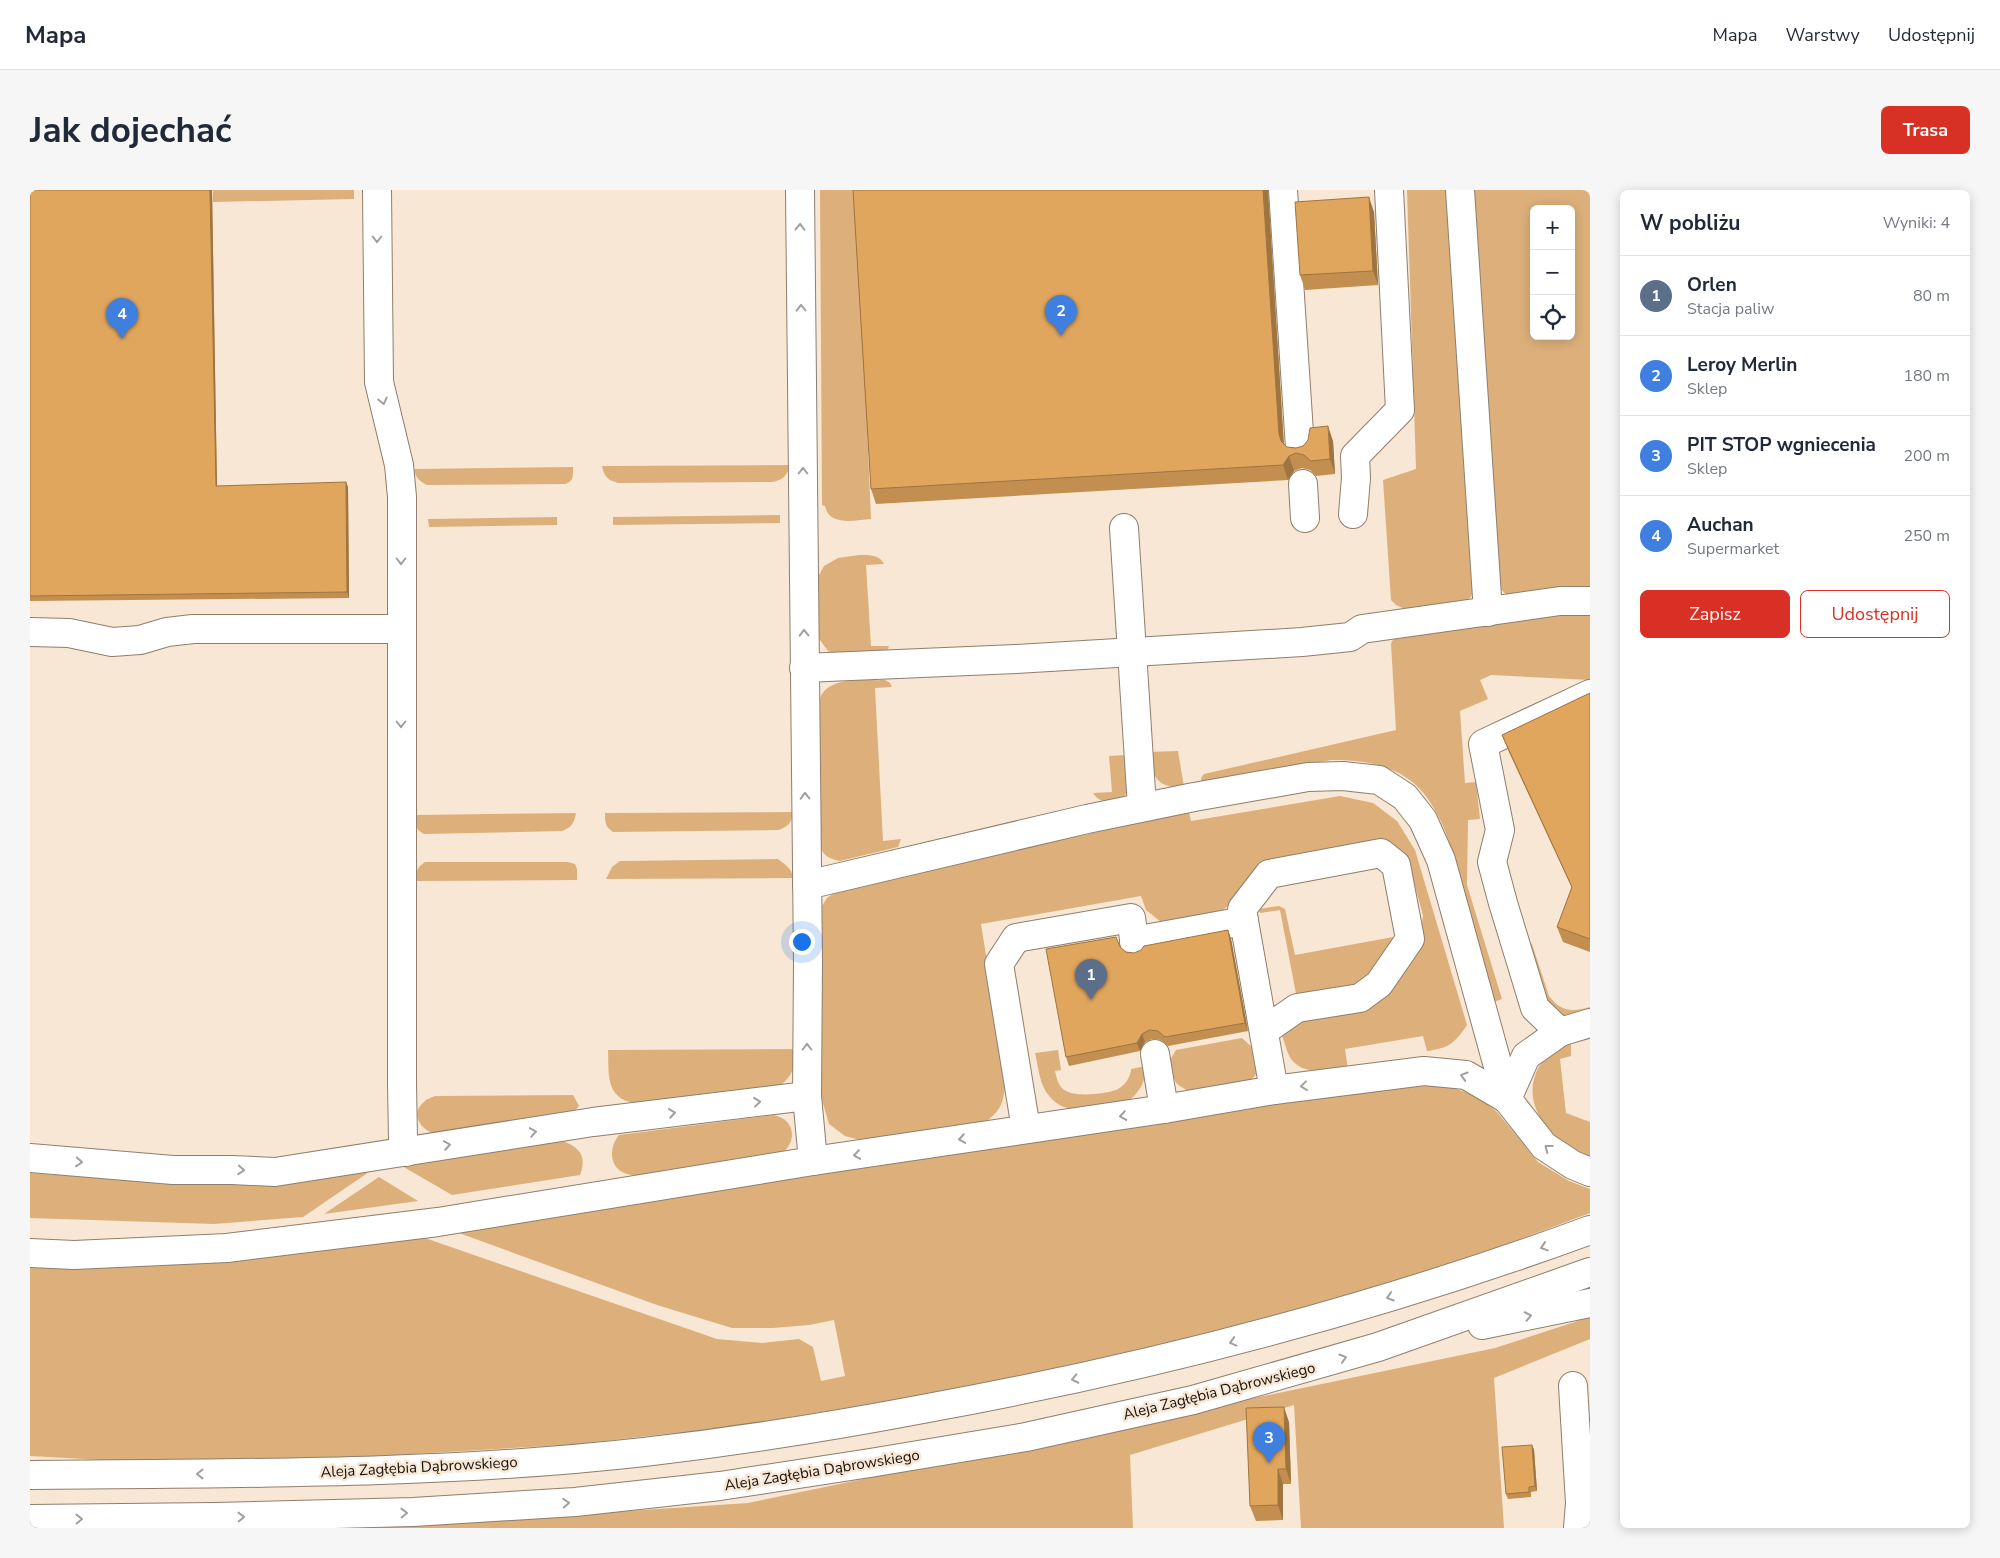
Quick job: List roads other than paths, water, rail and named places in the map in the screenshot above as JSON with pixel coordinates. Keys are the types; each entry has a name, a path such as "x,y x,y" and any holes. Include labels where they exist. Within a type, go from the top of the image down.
{"main road":[{"path":"377,190 379,382 399,466 402,497 402,1084 406,1152"},
{"path":"800,190 807,885 807,1096 813,1161"},
{"path":"1284,190 1300,448"},
{"path":"1353,514 1356,478 1355,456 1400,410 1389,190"},
{"path":"1460,190 1488,612"},
{"path":"1303,484 1305,518"},
{"path":"1124,528 1142,807"},
{"path":"804,668 1016,660 1264,645 1350,637 1362,629 1560,601 1590,601"},
{"path":"30,632 69,633 112,642 140,640 167,632 193,629 401,629"},
{"path":"1560,1032 1535,1008 1500,895 1492,862 1500,830 1483,744 1590,694"},
{"path":"807,885 1142,807 1308,777 1342,776 1378,780 1405,797 1423,820 1441,860 1507,1099"},
{"path":"1264,1031 1297,1008 1360,998 1378,984 1410,939 1396,865 1381,853 1269,874 1242,909 1274,1090"},
{"path":"1026,1129 999,964 1016,938 1131,918 1135,944 1244,921"},
{"path":"1507,1099 1526,1056 1560,1032 1590,1023"},
{"path":"1155,1054 1164,1109"},
{"path":"30,1253 74,1255 227,1248 438,1222 813,1161 900,1150 1274,1090 1424,1071 1466,1075 1507,1099 1544,1146 1574,1165 1590,1172"},
{"path":"30,1158 173,1170 275,1172 593,1122 807,1096"},
{"name":"Aleja Zagłębia Dąbrowskiego","path":"30,1475 276,1473 403,1469 524,1462 643,1452 830,1426 1020,1392 1163,1360 1310,1321 1430,1284 1590,1230"},
{"name":"Aleja Zagłębia Dąbrowskiego","path":"30,1519 214,1518 413,1512 575,1502 720,1486 1026,1437 1193,1400 1378,1347 1590,1272"},
{"path":"1378,1347 1590,1303"},
{"path":"1573,1386 1580,1503 1578,1528"}],"place":[{"name":"Leroy Merlin","path":"1061,336"},
{"name":"Auchan","path":"122,339"},
{"name":"Orlen","path":"1091,1000"},
{"name":"PIT STOP wgniecenia","path":"1269,1463"}]}
